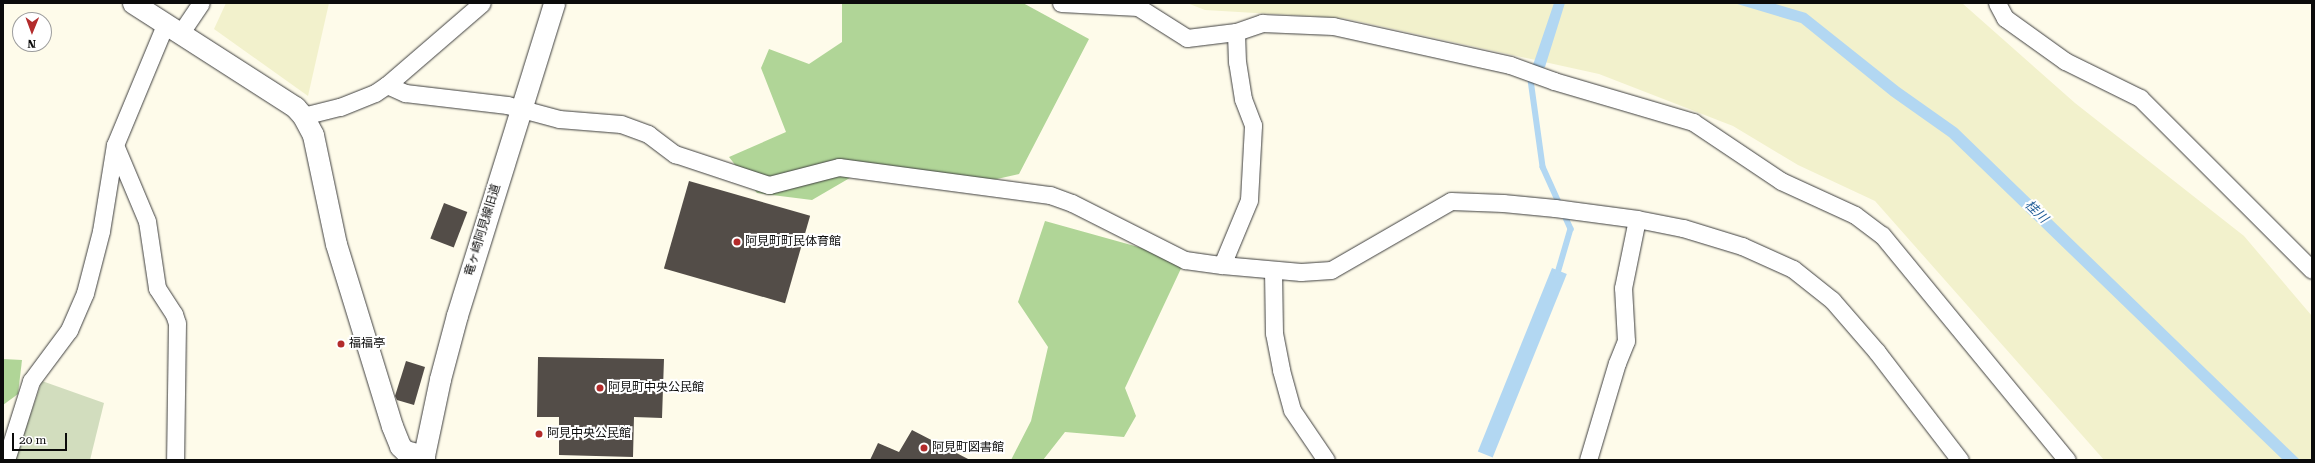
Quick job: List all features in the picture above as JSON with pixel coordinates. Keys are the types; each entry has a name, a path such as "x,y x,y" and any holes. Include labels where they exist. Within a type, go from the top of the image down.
{"street":[{"path":"133,3 295,107 303,116 313,135 336,244 392,426 400,446 405,451 423,458"},
{"path":"6,460 31,381 69,330 85,293 101,231 115,145 173,30 201,3"},
{"path":"303,116 359,100 387,85 482,3"},
{"name":"竜ヶ崎阿見線旧道","path":"423,458 440,379 457,315 554,3"},
{"path":"1061,3 1138,7 1187,38 1236,32 1262,23 1333,26 1510,65 1554,82 1693,122 1780,181 1855,215 1882,236 2067,460"},
{"path":"1997,3 2005,18 2064,61 2140,98 2312,270"},
{"path":"1222,265 1249,200 1254,124 1243,99 1237,62 1236,32"},
{"path":"387,85 405,92 520,109 559,119 621,124 648,134 675,154 769,185 839,166 1050,195 1072,203 1185,260 1222,265 1301,272 1331,270 1451,201 1503,203 1637,219 1683,228 1742,246 1793,269 1832,300 1872,346 1960,460"},
{"path":"115,145 147,221 157,288 174,314 177,323 175,460"},
{"path":"1588,460 1617,363 1626,341 1623,288 1637,219"},
{"path":"1273,270 1274,333 1281,370 1292,410 1326,460"}],"green space":[{"path":"226,3 329,3 308,96 214,29"},
{"path":"842,3 1023,3 1089,39 1019,174 957,188 860,172 812,200 757,193 729,157 786,132 761,68 769,49 809,64 842,42"},
{"path":"1187,3 1962,3 2075,103 2244,236 2312,316 2312,460 2104,460 1875,201 1798,165 1733,126 1599,74 1343,18 1205,10"},
{"path":"1045,221 1185,260 1125,388 1136,416 1124,437 1065,432 1043,460 1011,460 1031,421 1048,347 1018,302"},
{"path":"3,359 22,360 18,394 3,405"},
{"path":"42,381 104,403 90,460 15,460"}],"water":[{"path":"1554,3 1565,3 1545,67 1526,79 1534,62"},
{"name":"桂川","path":"1734,3 1772,3 1806,13 1899,87 1957,128 2300,460 2283,460 1949,137 1891,96 1801,23"},
{"path":"1552,268 1567,274 1493,458 1478,452"}],"building":[{"name":"阿見町町民体育館","path":"689,181 810,216 785,303 664,268"},
{"path":"444,203 467,212 454,247 430,238"},
{"name":"阿見町中央公民館","path":"538,357 664,359 662,418 634,417 633,457 559,455 559,417 537,417"},
{"path":"406,361 425,367 414,405 397,400 395,396"},
{"name":"阿見町図書館","path":"912,430 970,460 870,460 878,443 899,452"}],"waterway":[{"path":"1533,75 1531,80 1543,167 1571,229 1557,277"}],"place":[{"name":"阿見町町民体育館","path":"737,242"},
{"name":"福福亭","path":"341,344"},
{"name":"阿見町中央公民館","path":"600,388"},
{"name":"阿見中央公民館","path":"539,434"},
{"name":"阿見町図書館","path":"924,448"}]}
